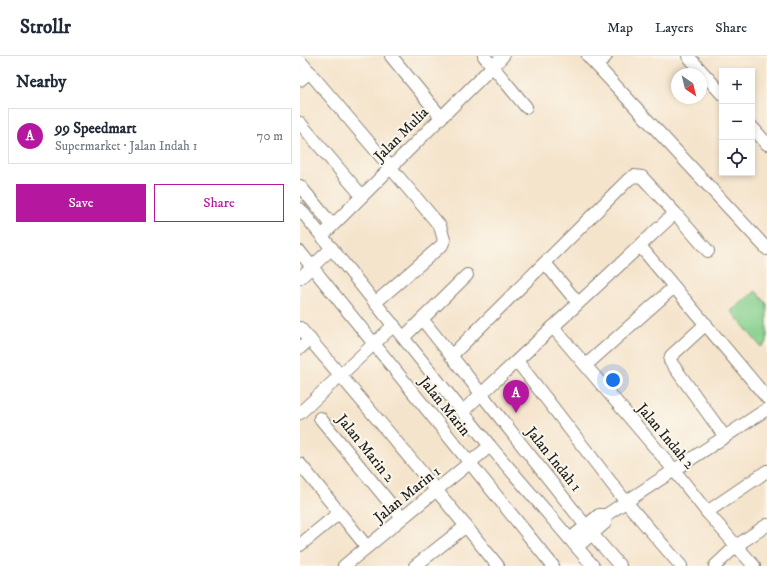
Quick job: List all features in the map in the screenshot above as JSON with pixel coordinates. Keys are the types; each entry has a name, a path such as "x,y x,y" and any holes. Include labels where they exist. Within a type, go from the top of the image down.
{"street":[{"path":"391,56 442,117"},
{"path":"484,56 526,107"},
{"name":"Jalan Mulia","path":"322,236 503,56"},
{"path":"588,56 767,249"},
{"path":"597,65 606,56"},
{"path":"688,56 719,91"},
{"path":"300,60 440,226 444,240 442,245 376,302"},
{"path":"300,80 310,72"},
{"path":"300,123 362,196"},
{"path":"755,130 767,144"},
{"path":"451,356 629,179 634,176 642,177 708,251"},
{"path":"300,186 332,225"},
{"path":"300,209 490,446 593,566"},
{"path":"463,411 675,213"},
{"path":"640,246 767,398"},
{"path":"300,278 332,248"},
{"name":"Jalan Marin","path":"300,252 553,566"},
{"path":"545,263 578,303"},
{"path":"404,337 467,275"},
{"path":"586,366 674,286"},
{"name":"Jalan Indah 1","path":"422,319 589,530 620,566"},
{"path":"706,324 671,356 670,361 725,437"},
{"path":"300,413 394,325"},
{"name":"Jalan Indah 2","path":"553,327 674,470 707,512 754,566"},
{"path":"300,328 437,490 498,566"},
{"path":"300,348 310,339"},
{"path":"517,361 626,502 681,566"},
{"path":"573,543 589,530 599,515 606,515 767,409"},
{"name":"Jalan Marin 2","path":"320,418 402,518"},
{"name":"Jalan Marin 1","path":"344,566 490,446"},
{"path":"300,464 367,547"},
{"path":"707,512 767,471"},
{"path":"300,545 339,513"},
{"path":"715,566 736,546 767,525"},
{"path":"415,566 466,526"}],"green space":[{"path":"756,291 767,304 767,342 761,347 731,311"}],"place":[{"name":"99 Speedmart","path":"516,413"}]}
